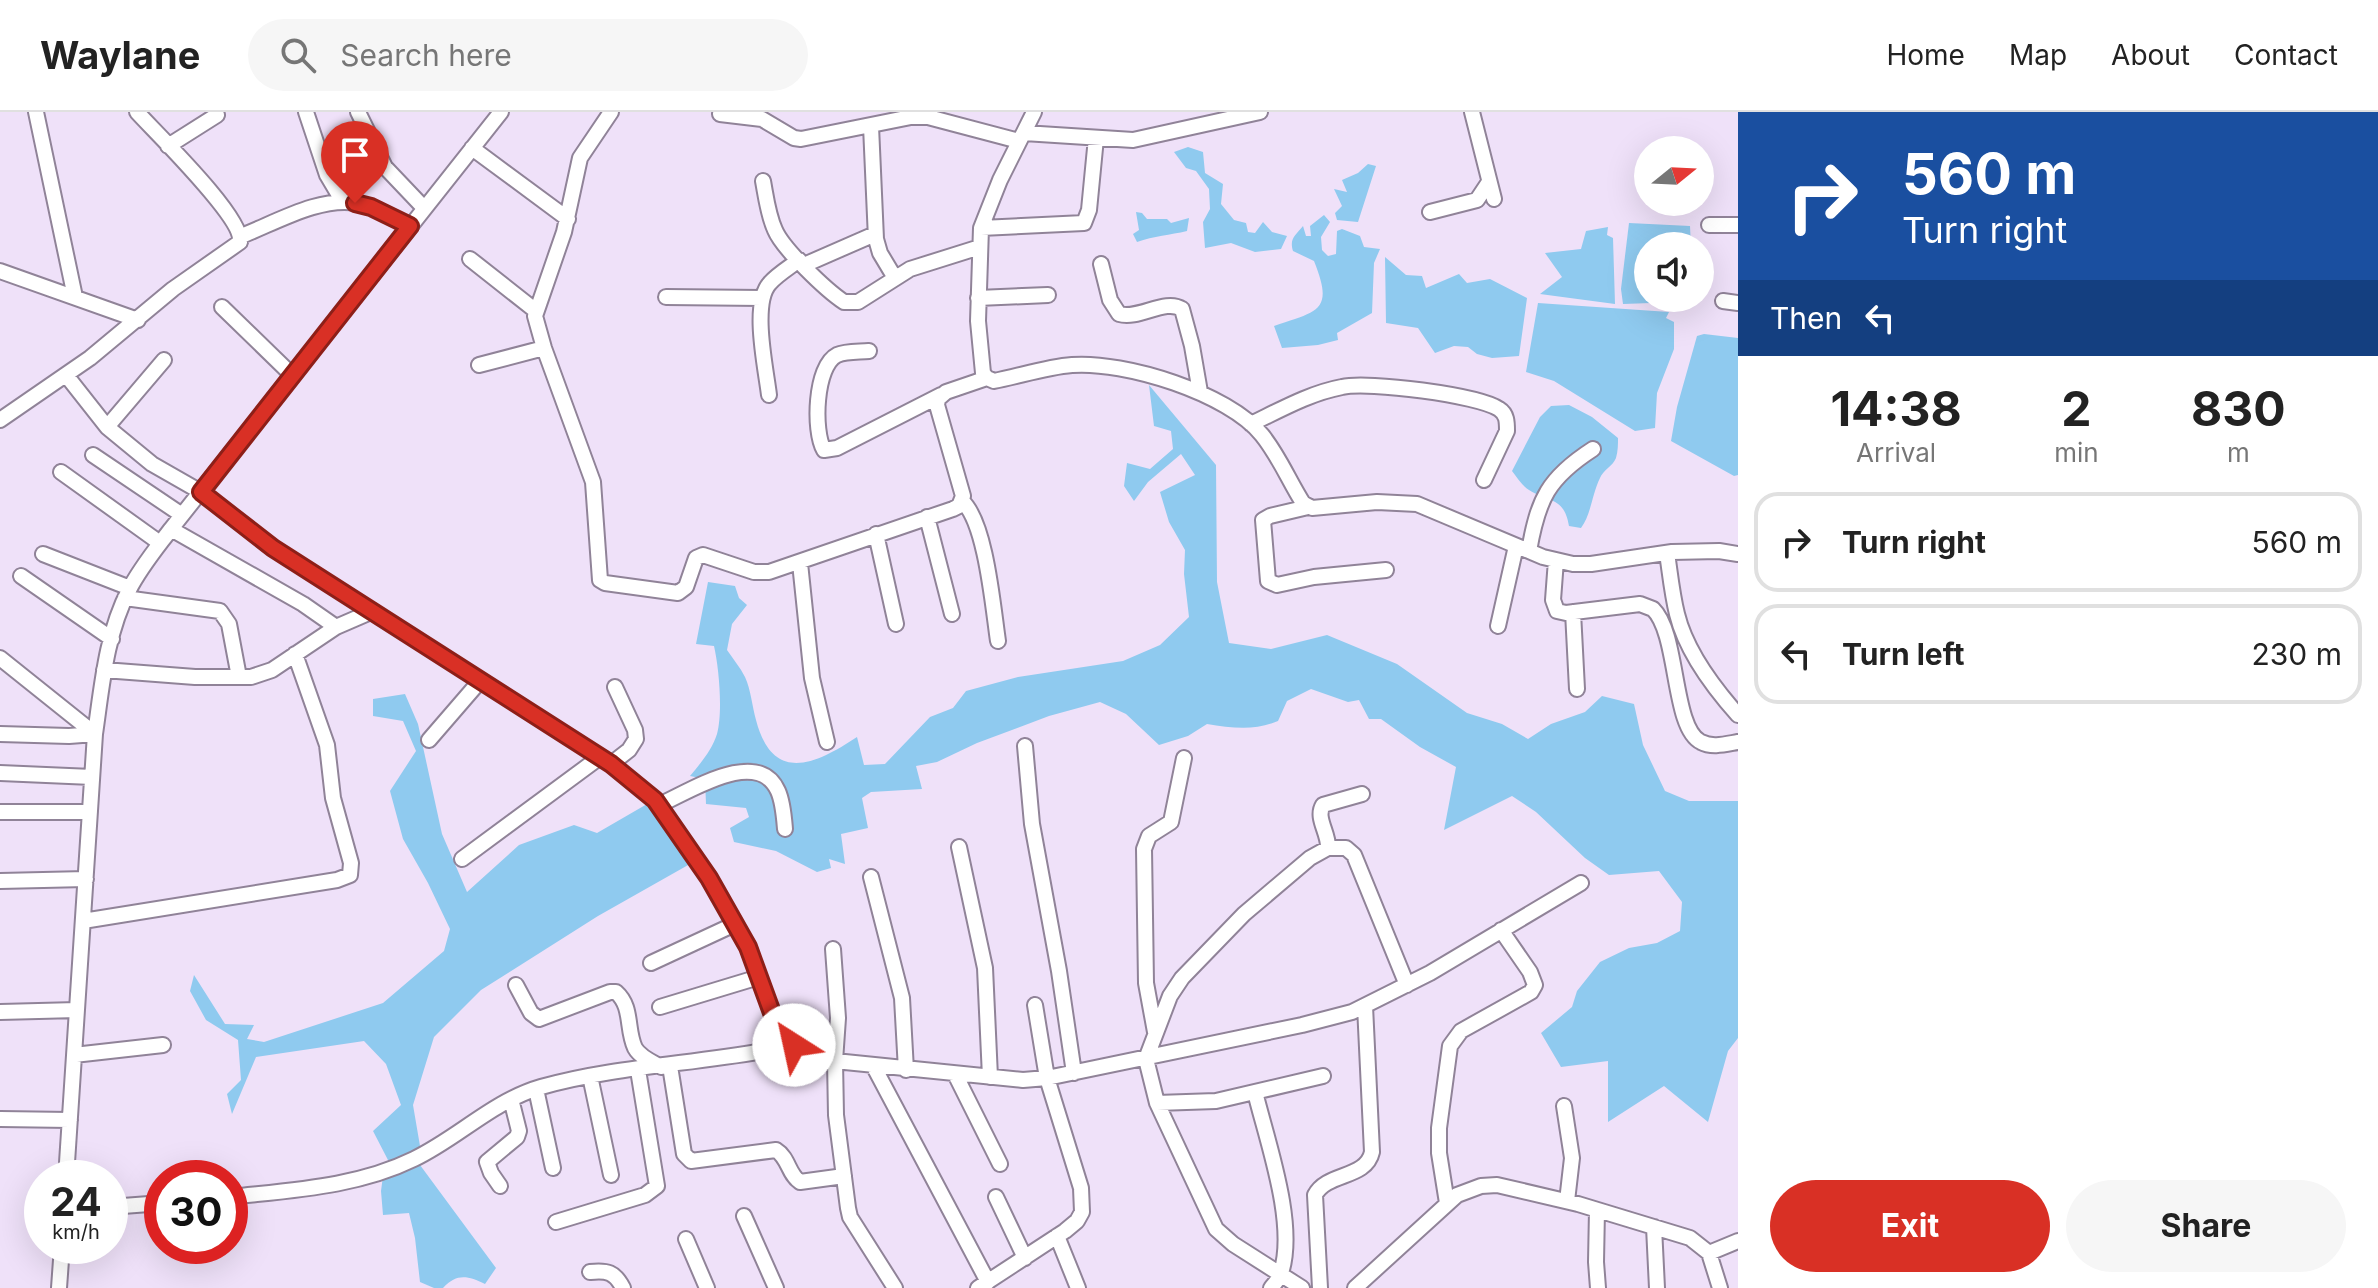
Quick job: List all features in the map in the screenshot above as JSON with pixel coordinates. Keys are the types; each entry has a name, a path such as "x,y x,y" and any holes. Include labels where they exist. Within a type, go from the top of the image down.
{"street":[{"path":"36,112 75,297"},
{"path":"137,112 208,189 235,222 241,236"},
{"path":"306,112 327,175 343,202"},
{"path":"358,112 385,167 424,208"},
{"path":"67,1160 95,734 104,670 127,593 160,543 501,112"},
{"path":"611,112 580,158 568,219 536,311 536,323 544,348 593,482 600,580 678,593 686,587 696,558 707,555 760,573 800,563 953,509 962,501"},
{"path":"778,128 782,112"},
{"path":"1034,112 981,228 978,298 983,373 994,381 1050,368 1087,365 1117,369 1200,392 1227,404 1251,424 1270,445 1295,491 1308,507"},
{"path":"720,114 756,117 801,139 911,117 928,117 1022,137 1141,139 1202,118 1260,112"},
{"path":"1472,112 1494,199"},
{"path":"168,146 217,115"},
{"path":"871,126 875,234 880,253 895,278"},
{"path":"981,228 1084,223 1089,210 1096,138"},
{"path":"472,148 568,219"},
{"path":"763,181 775,232 837,298 850,304 910,269 980,247"},
{"path":"1430,212 1477,200 1489,182"},
{"path":"0,420 66,375 173,289 236,246 241,236 306,211 343,202 371,207 410,226"},
{"path":"1709,225 1738,225"},
{"path":"769,395 760,316 762,298 769,284 802,262 875,234"},
{"path":"470,259 536,311"},
{"path":"1101,264 1110,300 1119,314 1132,315 1171,306 1182,309 1200,392"},
{"path":"0,271 138,320"},
{"path":"978,298 1048,295"},
{"path":"666,297 762,298"},
{"path":"222,307 293,376"},
{"path":"479,365 544,348"},
{"path":"869,351 839,354 828,362 819,413 824,450 837,448 941,395 987,378"},
{"path":"107,427 164,360"},
{"path":"66,375 107,427 152,464 201,492 273,548 606,761 649,794 709,878 748,947 779,1032 807,1055 874,1067 1023,1080 1146,1059 1326,1020 1365,1006 1407,985 1581,883"},
{"path":"1251,424 1313,396 1345,386 1404,389 1473,401 1497,407 1506,416 1507,422 1507,431 1484,480"},
{"path":"941,395 937,405 962,501 972,514 981,541 998,641"},
{"path":"1498,626 1522,548 1539,506 1561,471 1593,449"},
{"path":"93,455 182,515"},
{"path":"61,472 160,543"},
{"path":"1386,570 1314,577 1277,585 1268,581 1263,520 1308,507 1319,509 1377,502 1409,502 1556,560 1591,564 1667,553 1719,551 1738,554"},
{"path":"927,517 952,614"},
{"path":"171,529 303,604 336,627"},
{"path":"876,534 896,624"},
{"path":"1667,553 1676,612 1686,638 1700,666 1738,715"},
{"path":"43,554 127,593 220,611 229,624 239,677"},
{"path":"1556,560 1554,606 1561,612 1640,604 1653,609 1663,626 1689,732 1704,744 1738,742"},
{"path":"800,563 812,678 827,742"},
{"path":"21,576 112,639"},
{"path":"104,670 239,677 272,670 336,627 373,611"},
{"path":"1573,612 1577,689"},
{"path":"83,921 337,880 350,875 351,863 331,789 327,745 295,654"},
{"path":"0,658 95,734"},
{"path":"429,740 480,681"},
{"path":"462,859 606,761 629,750 636,739 635,730 615,687"},
{"path":"0,734 95,734"},
{"path":"1025,746 1032,824 1074,1073"},
{"path":"1155,1032 1146,983 1144,849 1149,836 1171,822 1184,758"},
{"path":"659,805 731,773 753,770 769,779 779,793 785,829"},
{"path":"0,773 92,777"},
{"path":"1328,848 1320,809 1362,794"},
{"path":"0,812 90,812"},
{"path":"959,847 985,968 990,1077"},
{"path":"1302,1288 1233,1244 1216,1229 1157,1103 1146,1059 1155,1032 1170,996 1182,978 1244,914 1310,858 1328,848 1346,848 1354,855 1407,985"},
{"path":"871,877 902,998 906,1070"},
{"path":"0,881 86,879"},
{"path":"651,963 735,924"},
{"path":"1447,1203 1439,1153 1439,1128 1450,1046 1461,1031 1531,992 1535,985 1530,972 1501,930"},
{"path":"833,949 838,1018 836,1115 850,1217 895,1288"},
{"path":"660,1007 759,977"},
{"path":"516,985 531,1013 539,1019 616,992 625,1003 635,1047 644,1057 666,1066"},
{"path":"874,1067 983,1285 1057,1236 1077,1221 1082,1212 1081,1188 1047,1078 1035,1005"},
{"path":"1320,1288 1315,1195 1325,1184 1363,1167 1370,1161 1372,1152 1365,1006"},
{"path":"0,1012 77,1010"},
{"path":"74,1055 163,1045"},
{"path":"248,1195 336,1184 389,1170 417,1158 511,1099 536,1089 590,1076 749,1055 794,1045"},
{"path":"666,1066 684,1154 691,1161 776,1150 800,1182 844,1176"},
{"path":"556,1222 645,1195 657,1186 638,1070"},
{"path":"955,1074 1000,1164"},
{"path":"590,1076 611,1175"},
{"path":"1157,1103 1204,1102 1323,1076"},
{"path":"536,1089 553,1168"},
{"path":"1255,1092 1284,1213 1286,1240 1281,1275 1271,1288"},
{"path":"500,1186 487,1162 517,1137 519,1131 511,1099"},
{"path":"1564,1106 1572,1158 1567,1201"},
{"path":"0,1119 70,1120"},
{"path":"1355,1288 1447,1203 1469,1189 1497,1185 1567,1201 1690,1238 1709,1253 1720,1288"},
{"path":"996,1197 1025,1258"},
{"path":"1597,1210 1598,1288"},
{"path":"744,1216 776,1288"},
{"path":"1654,1227 1657,1288"},
{"path":"1057,1236 1078,1288"},
{"path":"686,1239 707,1288"},
{"path":"1709,1253 1738,1241"},
{"path":"59,1288 61,1264"},
{"path":"590,1272 611,1272 623,1288"}],"water":[{"path":"1188,147 1203,152 1205,173 1223,184 1221,204 1234,220 1246,223 1248,232 1255,233 1263,222 1272,232 1287,236 1281,249 1255,252 1231,243 1205,248 1203,222 1210,209 1209,189 1196,171 1186,168 1174,152"},
{"path":"1368,164 1376,166 1358,222 1337,220 1335,213 1342,206 1334,189 1347,192 1342,180 1358,173"},
{"path":"1136,212 1147,219 1167,219 1171,223 1189,218 1187,231 1137,242 1133,234 1139,230"},
{"path":"1324,215 1330,222 1321,237 1322,250 1328,256 1336,254 1337,231 1342,229 1360,236 1364,247 1380,249 1374,263 1372,313 1337,333 1338,340 1282,348 1274,326 1312,312 1322,300 1323,290 1314,261 1293,251 1292,243 1303,226 1306,236 1311,236 1310,226"},
{"path":"1629,223 1690,226 1690,232 1634,232 1634,304 1623,304 1621,289"},
{"path":"1608,227 1607,235 1613,238 1615,304 1540,294 1562,277 1545,253 1581,249 1586,231"},
{"path":"1385,257 1406,275 1422,276 1426,288 1459,274 1467,283 1490,279 1527,298 1519,356 1492,358 1477,354 1468,347 1454,346 1435,353 1418,328 1386,323"},
{"path":"1538,303 1669,312 1666,318 1674,322 1674,349 1657,393 1655,428 1635,431 1554,381 1526,372"},
{"path":"1697,336 1738,338 1738,475 1734,476 1671,441"},
{"path":"1149,385 1216,465 1217,582 1229,643 1271,649 1327,635 1397,664 1467,713 1502,724 1528,739 1551,724 1585,712 1602,696 1634,704 1643,745 1665,791 1689,801 1738,801 1738,1038 1728,1051 1708,1122 1664,1086 1608,1122 1608,1061 1561,1067 1541,1033 1572,1007 1577,991 1600,962 1629,948 1657,943 1680,931 1682,902 1659,871 1609,875 1585,858 1536,812 1512,796 1444,830 1456,767 1420,747 1381,719 1369,719 1359,700 1348,702 1311,689 1287,701 1278,721 1252,727 1207,724 1188,736 1159,745 1126,714 1100,702 1049,716 937,762 916,766 922,789 871,792 862,798 868,828 841,834 845,864 829,859 831,868 817,872 776,851 734,842 730,828 749,817 746,808 706,804 705,779 690,776 712,746 719,725 720,690 714,646 696,644 708,582 735,586 739,598 747,605 732,624 727,650 747,682 764,740 773,754 785,761 798,763 826,755 857,737 864,765 885,764 930,717 953,708 966,691 1018,677 1123,661 1160,645 1189,617 1184,574 1185,550 1169,522 1160,492 1195,475 1181,454 1148,482 1134,501 1124,486 1127,463 1150,469 1173,449 1171,431 1154,426"},
{"path":"1569,405 1592,417 1618,438 1616,458 1600,478 1581,528 1569,526 1560,505 1526,488 1512,471 1540,417 1551,406"},
{"path":"405,694 418,724 442,834 467,892 519,845 574,825 597,833 654,800 697,860 598,916 481,990 434,1037 413,1105 420,1146 410,1156 387,1166 388,1160 373,1131 401,1105 386,1064 364,1041 256,1057 232,1114 227,1094 241,1080 238,1040 206,1020 190,991 194,975 225,1024 254,1025 247,1039 264,1042 383,1003 444,951 450,929 403,839 390,791 416,751 403,721 373,716 373,699"},
{"path":"420,1165 496,1268 485,1284 463,1277 443,1288 420,1282 409,1213 383,1215 383,1176"}],"route":[{"path":"355,203 371,207 410,226 201,492 273,548 611,764 649,794 709,878 748,947 779,1032 794,1045"}]}
